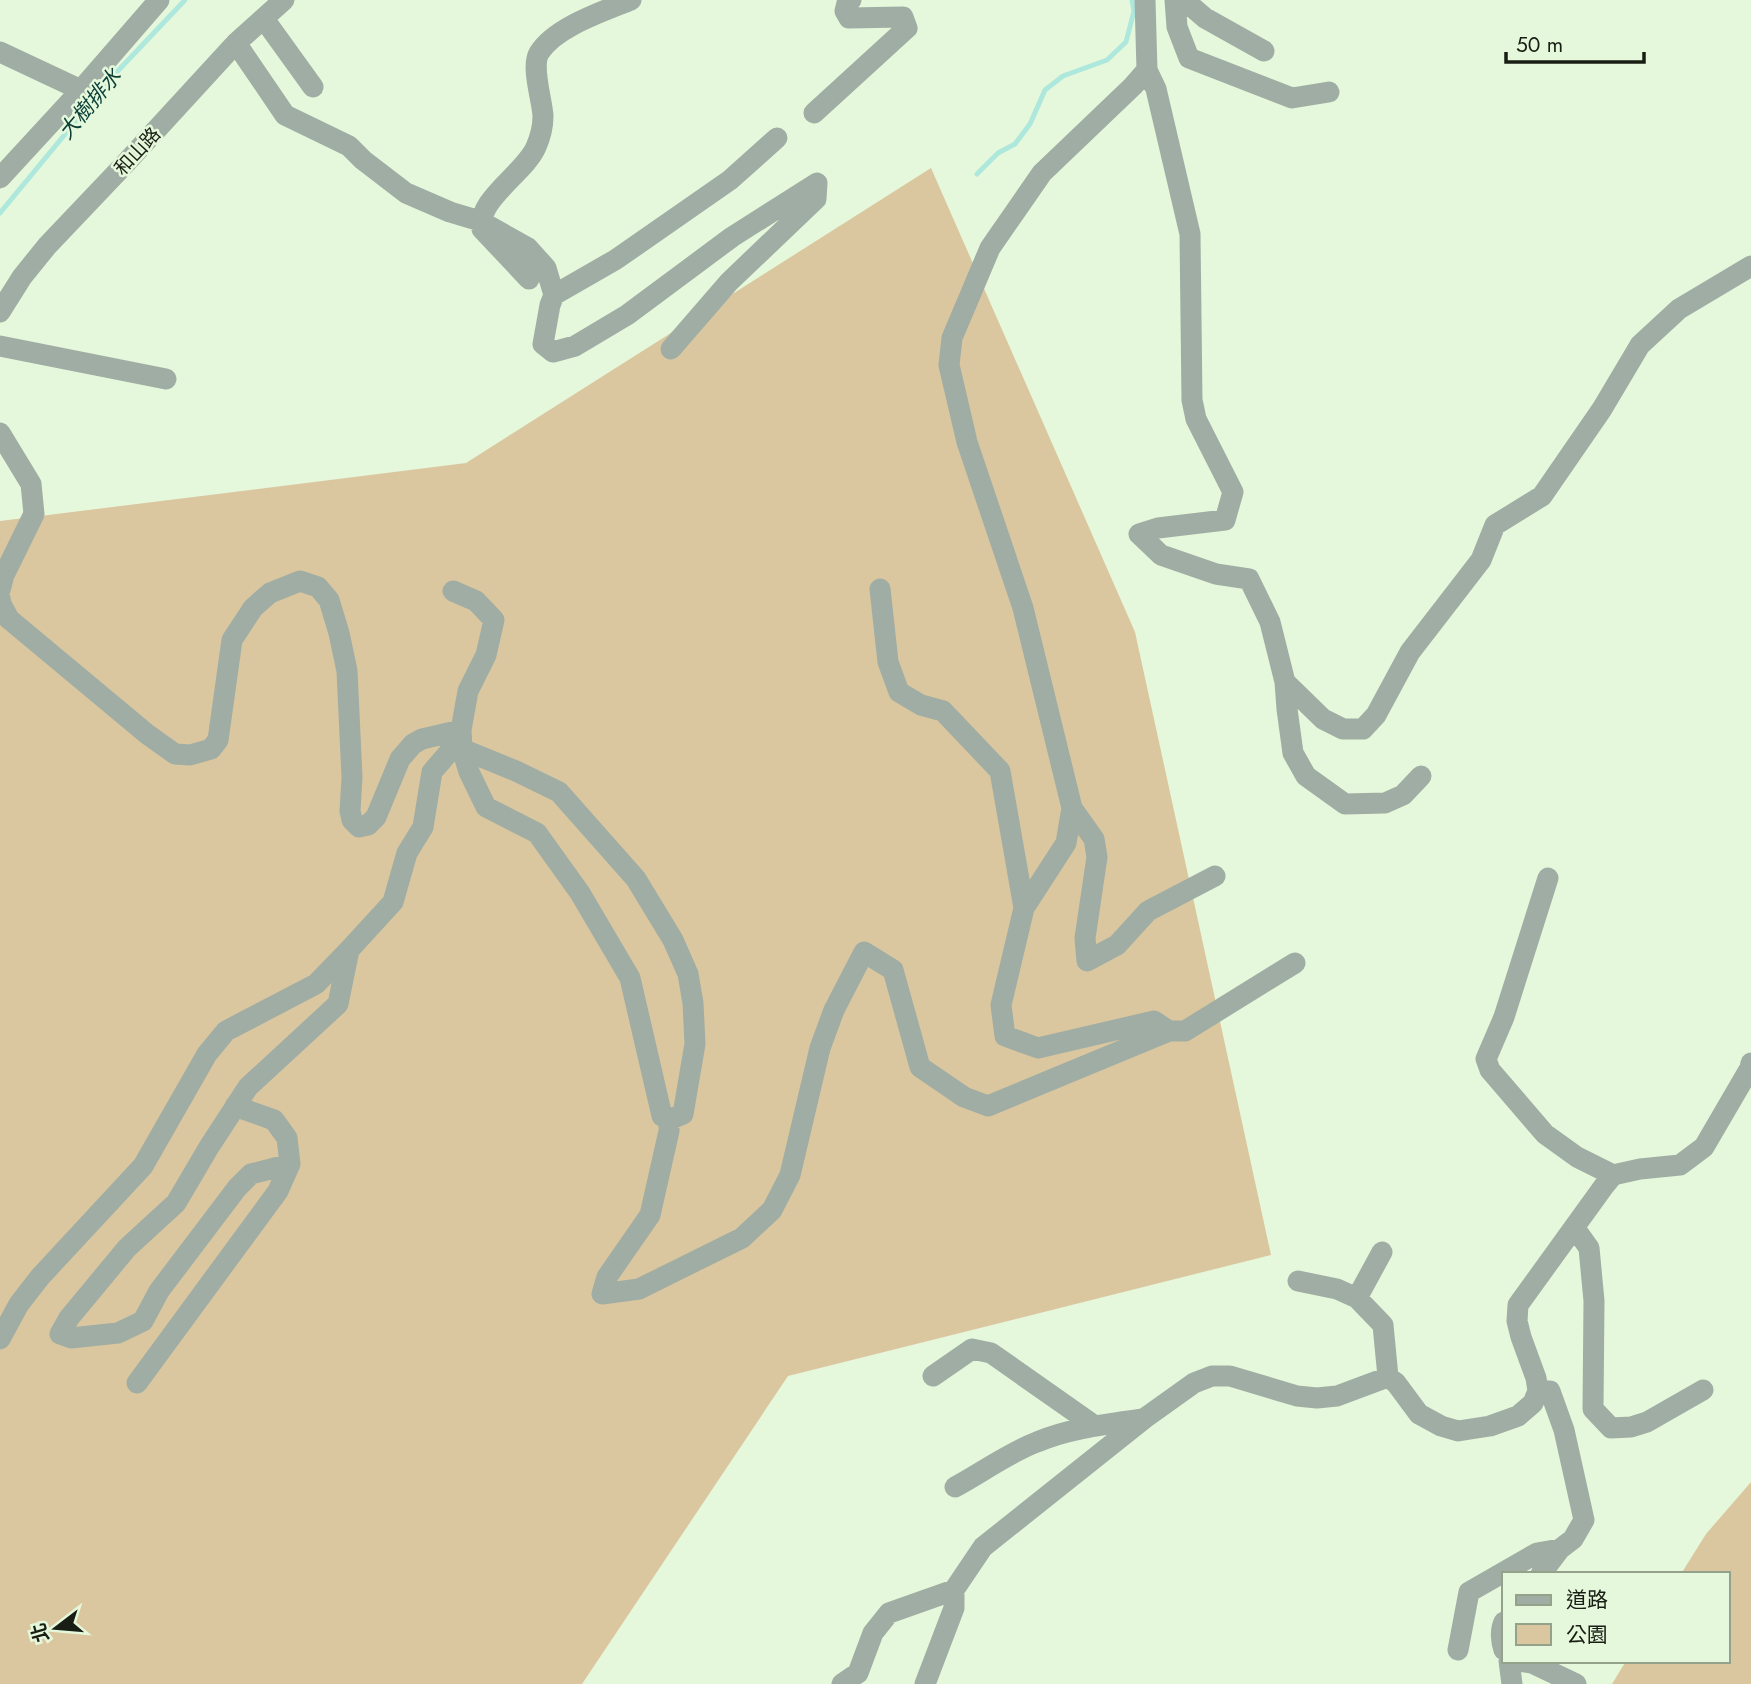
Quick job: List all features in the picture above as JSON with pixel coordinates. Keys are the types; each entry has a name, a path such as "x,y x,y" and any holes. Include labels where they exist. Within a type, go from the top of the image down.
{"street":[{"path":"4,168 81,90 159,0"},
{"name":"和山路","path":"0,312 8,290 47,246 236,43 284,0"},
{"path":"529,279 482,229 480,220 486,207 528,161 536,148 543,116 536,65 538,54 549,41 578,22 631,0"},
{"path":"814,113 907,28 903,17 849,18 845,11 851,0"},
{"path":"1145,0 1147,70 1156,89 1190,234 1192,400 1196,419 1233,492 1225,520 1158,528 1139,534 1161,555 1216,574 1249,579 1270,622 1285,682 1293,753 1307,776 1345,804 1385,803 1402,795 1422,776"},
{"path":"1175,0 1177,27 1189,58 1292,98 1329,92"},
{"path":"1184,0 1205,18 1264,51"},
{"path":"264,19 313,88"},
{"path":"236,43 285,115 349,146 405,193 450,212 480,220 528,248 546,268 554,295 543,344 553,352 575,346 627,315 732,237 817,183 816,199 729,282 671,349"},
{"path":"0,52 81,90"},
{"path":"1147,70 1042,173 990,247 951,338 949,365 967,442 1023,608 1072,807 1094,839 1097,857 1085,938 1087,961 1117,945 1149,911 1215,876"},
{"path":"554,295 615,260 730,180 777,138"},
{"path":"1285,682 1323,719 1343,729 1363,729 1376,715 1410,652 1481,560 1495,525 1542,496 1602,409 1640,345 1679,309 1751,266"},
{"path":"0,346 166,379"},
{"path":"0,433 30,484 34,514 4,575 0,590"},
{"path":"0,598 9,619 126,716 175,754 190,755 211,748 218,740 232,640 253,607 270,593 300,581 318,587 329,600 347,671 352,777 350,811 352,820 359,827 368,825 376,817 400,759 414,744 422,739 461,739 559,792 636,879 673,940 688,974 692,1003 695,1044 684,1114 668,1120"},
{"path":"880,589 888,662 899,692 921,705 943,711 1000,771 1024,908"},
{"path":"453,591 476,601 494,620 486,655 468,691 461,739 469,772 486,807 537,833 580,893 630,978 662,1116 668,1120"},
{"path":"0,1339 19,1304 40,1277 142,1166 206,1054 226,1031 316,984 393,902 407,853 423,827 432,772 461,739"},
{"path":"1072,807 1066,843 1024,908 1001,1004 1005,1036 1038,1048 1154,1021 1169,1031"},
{"path":"1548,878 1504,1017 1486,1059 1490,1070 1545,1134 1577,1157 1614,1175"},
{"path":"290,1164 251,1174 237,1188 159,1291 143,1321 118,1333 71,1338 60,1334 69,1318 127,1248 177,1203 248,1087 338,1004 349,950"},
{"path":"668,1120 669,1131 650,1215 607,1276 602,1294 639,1289 742,1238 772,1210 790,1175 820,1048 834,1010 864,952 893,970 920,1067 964,1097 988,1107 1169,1031 1185,1031 1295,963"},
{"path":"1298,1281 1337,1289 1357,1298 1383,1325 1388,1377 1396,1383 1419,1414 1441,1426 1458,1431 1490,1426 1518,1416 1534,1403 1538,1391 1517,1321 1518,1305 1614,1175 1680,1164 1704,1147 1751,1063"},
{"path":"137,1383 278,1191 290,1164 287,1138 274,1119 235,1106"},
{"path":"1574,1227 1589,1248 1594,1301 1593,1409 1611,1428 1631,1427 1647,1422 1703,1390"},
{"path":"1357,1298 1382,1252"},
{"path":"933,1376 972,1349 991,1353 1095,1426"},
{"path":"925,1684 954,1608 954,1590 983,1547 1145,1418 1194,1383 1212,1376 1230,1376 1297,1396 1317,1398 1337,1396 1388,1377"},
{"path":"1538,1391 1550,1391 1564,1430 1584,1520 1573,1539 1560,1549 1543,1572"},
{"path":"955,1487 1034,1442 1095,1426 1145,1418"},
{"path":"1504,1572 1537,1553 1560,1549"},
{"path":"1458,1650 1469,1592 1502,1573"},
{"path":"842,1684 858,1674 873,1633 889,1613 954,1590"},
{"path":"1502,1625 1502,1645"},
{"path":"1509,1663 1512,1684"},
{"path":"1532,1663 1576,1684"}],"green space":[{"path":"931,168 1135,632 1271,1255 788,1376 582,1684 0,1684 0,521 466,463"},
{"path":"1751,1482 1751,1684 1612,1684 1625,1663 1730,1663 1730,1572 1682,1572 1706,1534"}],"waterway":[{"name":"大樹排水","path":"0,213 114,75 185,0"},
{"path":"977,174 998,153 1015,144 1030,124 1045,90 1063,76 1107,60 1126,42 1134,11 1132,0"}]}
